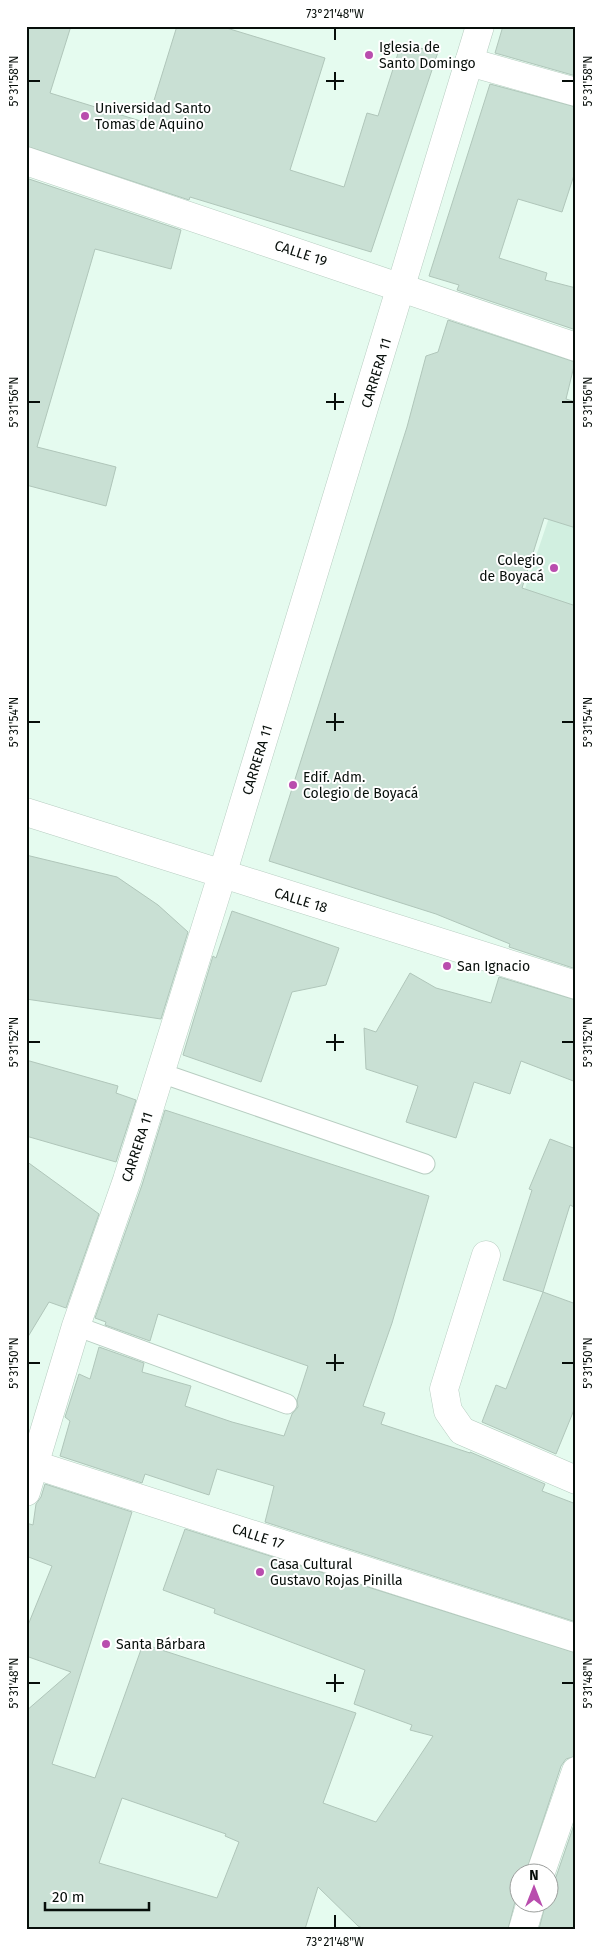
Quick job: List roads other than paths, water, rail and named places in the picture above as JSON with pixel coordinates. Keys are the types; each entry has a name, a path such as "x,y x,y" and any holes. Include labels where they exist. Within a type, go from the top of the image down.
{"street":[{"name":"CARRERA 11","path":"26,1492 30,1463 127,1180 161,1074 480,26"},
{"path":"469,62 576,92"},
{"name":"CALLE 19","path":"26,161 576,347"},
{"name":"CALLE 18","path":"26,812 576,985"},
{"path":"486,1255 444,1389 448,1411 462,1431 576,1480"},
{"name":"CALLE 17","path":"30,1463 576,1638"},
{"path":"545,1862 576,1770"},
{"path":"522,1929 528,1912"}],"lane":[{"path":"161,1074 425,1164"},
{"path":"76,1326 287,1404"}],"place":[{"name":"Iglesia de Santo Domingo","path":"369,55"},
{"name":"Universidad Santo Tomas de Aquino","path":"85,116"},
{"name":"Colegio de Boyacá","path":"554,568"},
{"name":"Edif. Adm. Colegio de Boyacá","path":"293,785"},
{"name":"San Ignacio","path":"447,966"},
{"name":"Casa Cultural Gustavo Rojas Pinilla","path":"260,1572"},
{"name":"Santa Bárbara","path":"106,1644"}]}
